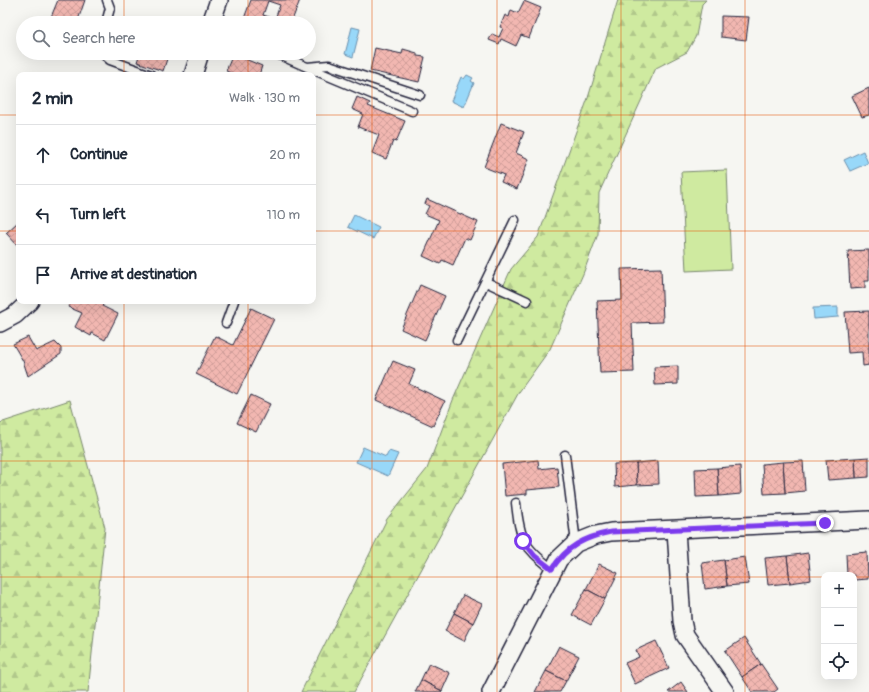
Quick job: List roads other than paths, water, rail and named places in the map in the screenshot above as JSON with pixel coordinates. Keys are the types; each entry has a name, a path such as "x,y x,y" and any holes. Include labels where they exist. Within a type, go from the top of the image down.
{"street":[{"path":"214,16 220,0"},
{"path":"193,72 197,60"},
{"path":"0,323 8,312 24,304"},
{"path":"491,692 552,569 559,559 576,543 596,535 611,532 869,520"},
{"path":"676,530 682,621 686,635 725,692"}],"lane":[{"path":"107,0 110,8 108,16"},
{"path":"110,60 143,72"},
{"path":"291,60 412,111"},
{"path":"307,67 329,66 420,95"},
{"path":"457,340 486,282 514,220"},
{"path":"486,282 527,301"},
{"path":"226,323 233,304"},
{"path":"565,455 576,543"},
{"path":"516,504 519,529 523,541 535,556 552,569"}],"water":[{"path":"352,27 360,29 353,57 345,54"},
{"path":"467,75 473,78 471,81 474,83 464,107 451,101 461,77 464,79"},
{"path":"863,151 868,163 850,171 844,160"},
{"path":"354,215 379,227 373,239 348,227"},
{"path":"838,307 838,317 814,319 813,308"},
{"path":"363,447 386,457 389,451 398,454 388,476 356,462"}]}
